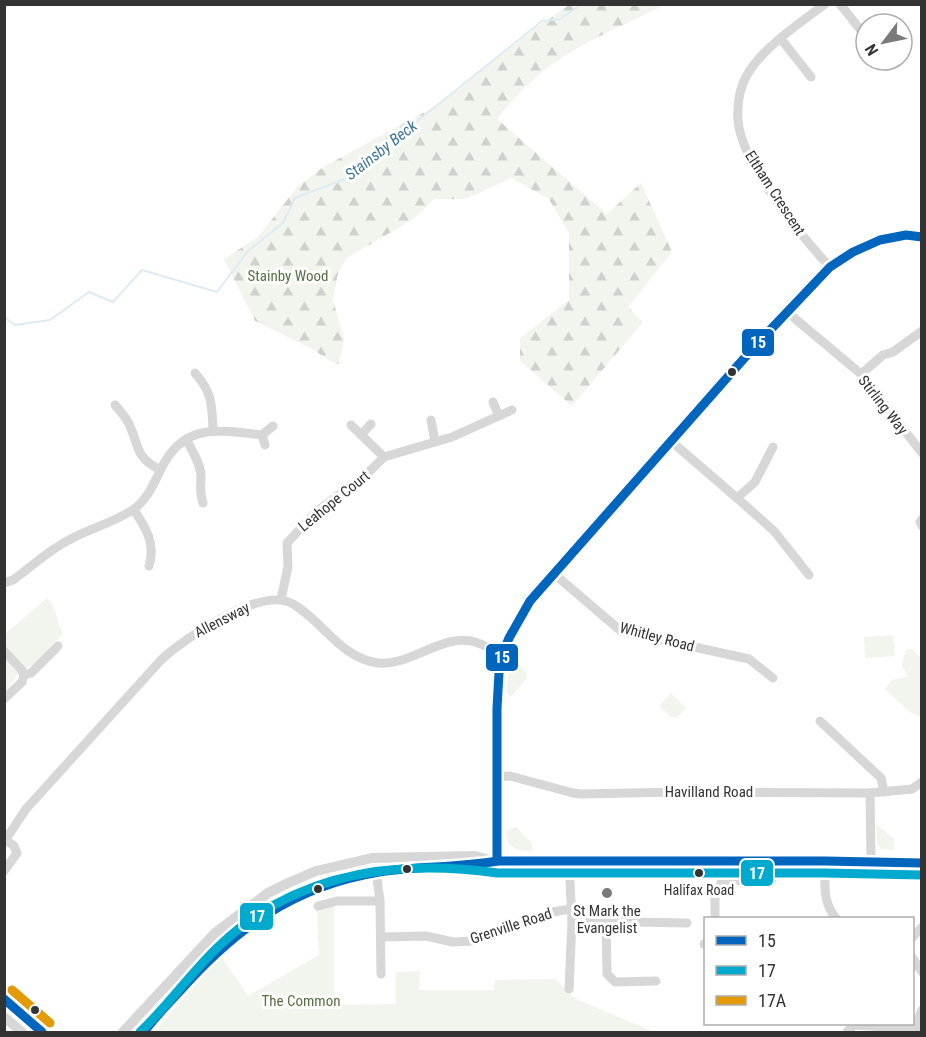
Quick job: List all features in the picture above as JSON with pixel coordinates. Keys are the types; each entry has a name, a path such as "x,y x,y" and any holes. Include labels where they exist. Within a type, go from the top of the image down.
{"street":[{"name":"Eltham Crescent","path":"825,4 760,57 739,93 738,121 744,145 778,203 803,238 830,267"},
{"path":"840,4 854,22"},
{"path":"781,39 811,77"},
{"path":"496,861 497,708 502,656 514,627 530,601 755,346 830,267 853,252 880,240 906,236 921,237"},
{"name":"Stirling Way","path":"787,312 861,374 921,453"},
{"path":"861,374 921,330"},
{"path":"195,373 205,384 212,402 213,429"},
{"path":"493,402 500,416"},
{"path":"115,405 130,426 137,449 147,463 160,470"},
{"name":"Leahope Court","path":"281,599 288,567 287,543 315,513 355,486 384,457 452,437 512,410"},
{"path":"115,423 125,417"},
{"path":"431,420 435,442"},
{"path":"361,435 372,424"},
{"path":"351,425 384,457"},
{"path":"4,583 13,580 68,541 134,510 154,486 160,470 174,449 186,440 213,429 262,435 273,426"},
{"path":"262,435 265,445"},
{"path":"186,440 197,460 201,476 199,491 203,503"},
{"path":"672,442 774,531 808,575"},
{"path":"737,498 755,482 773,447"},
{"path":"188,492 199,491"},
{"path":"134,510 158,554 149,566"},
{"path":"921,519 921,526"},
{"name":"Whitley Road","path":"554,573 621,631 749,659 773,678"},
{"name":"Allensway","path":"5,841 29,806 176,646 200,630 253,604 270,599 281,599"},
{"path":"281,599 292,603 346,650 366,661 393,662 441,645 468,640 478,642 502,656"},
{"path":"24,675 31,673 58,646"},
{"path":"4,651 24,675 22,682 4,699"},
{"path":"820,721 881,778 884,792"},
{"name":"Havilland Road","path":"496,777 510,776 573,793 870,793 912,789 921,782"},
{"path":"870,793 871,861"},
{"path":"4,872 17,853 17,850 5,841"},
{"path":"123,1032 198,949 225,925 268,893 316,871 352,861 392,857 476,866 496,861 921,863"},
{"path":"715,917 716,895 722,881 721,861"},
{"path":"825,861 825,899 830,912 835,917"},
{"path":"144,1032 209,958 251,922 279,905 333,882 436,862"},
{"path":"569,988 572,921 570,862"},
{"path":"376,872 380,901 381,974"},
{"path":"722,881 772,880"},
{"path":"318,906 337,901 380,901"},
{"name":"Grenville Road","path":"381,937 426,936 453,942 472,941 553,912 570,909"},
{"path":"572,921 687,923"},
{"path":"606,922 607,974 615,982 656,981"},
{"path":"198,949 209,958"},
{"path":"4,999 42,1032"},
{"path":"847,1032 854,1025 916,1031 921,1010"},
{"path":"4,1017 22,1032"}],"green space":[{"name":"Stainby Wood","path":"569,5 664,5 570,52 530,83 497,119 607,214 641,183 672,252 628,307 643,322 572,406 520,361 520,338 569,300 569,233 549,199 511,178 466,199 434,199 415,218 347,258 338,273 333,300 344,339 339,364 255,321 224,259 258,237 298,186 325,166 436,106 534,29"},
{"path":"47,598 53,607 63,634 32,665 19,673 5,692 5,634"},
{"path":"893,635 895,656 865,658 864,637"},
{"path":"912,649 921,658 921,717 911,713 885,689 892,680 908,677 902,665 906,650"},
{"path":"510,664 522,668 527,673 527,678 511,697 506,692"},
{"path":"671,693 686,708 677,718 671,717 659,706"},
{"path":"876,824 894,839 894,850 881,849 877,844"},
{"path":"516,827 532,843 532,851 513,848 508,842 506,831"},
{"name":"The Common","path":"334,905 334,1005 396,1004 396,972 420,971 419,990 494,990 495,980 555,979 576,999 654,1032 154,1032 221,956 248,996 319,955 317,910"}],"waterway":[{"name":"Stainsby Beck","path":"4,317 15,325 50,320 89,292 113,302 142,270 217,292 248,251 283,223 295,198 345,179 542,21 560,19 582,4"}],"transit line":[{"name":"15","path":"497,861 499,673 509,638 530,601 755,346 830,267 853,252 880,240 906,235 922,237"},
{"name":"15","path":"144,1032 201,968 245,929 293,899 348,879 379,872 497,861 922,863"},
{"name":"17","path":"140,1032 209,955 250,920 282,901 315,886 349,876 385,870 422,868 497,873 922,875"},
{"name":"17A","path":"12,990 50,1023"},
{"name":"15","path":"4,999 42,1032"}],"place":[{"name":"Halifax Road","path":"699,873"},
{"name":"St Mark the Evangelist","path":"607,893"}]}
